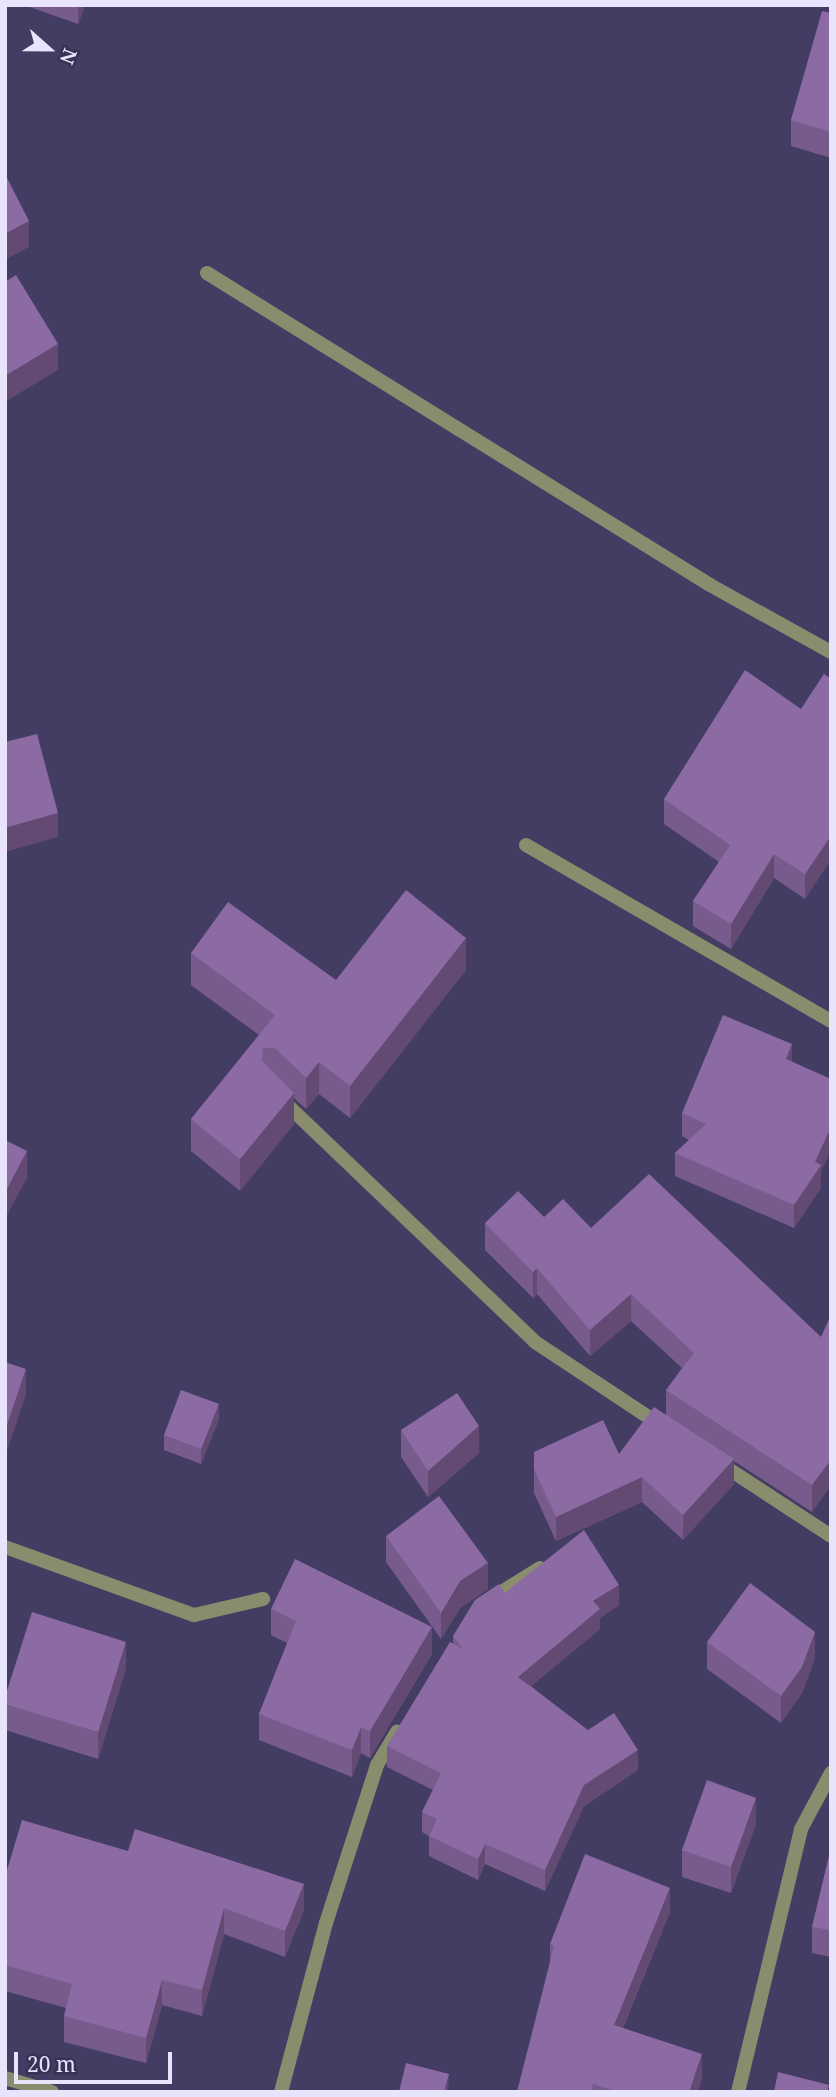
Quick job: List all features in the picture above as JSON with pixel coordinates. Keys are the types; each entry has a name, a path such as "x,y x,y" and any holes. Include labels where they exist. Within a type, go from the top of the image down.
{"street":[{"path":"207,273 710,585 831,652"},
{"path":"526,845 831,1021"},
{"path":"269,1087 535,1342 683,1439"},
{"path":"705,1454 831,1536"},
{"path":"5,1547 194,1615 263,1599"},
{"path":"468,1613 550,1561"},
{"path":"281,2092 373,1779 405,1718"},
{"path":"738,2092 801,1829 831,1773"},
{"path":"5,2078 52,2092"}],"building":[{"path":"822,11 831,13 831,132 791,120"},
{"path":"5,174 29,221 5,234"},
{"path":"16,275 58,344 5,376 5,282"},
{"path":"745,670 801,709 824,674 831,679 831,836 805,874 774,854 731,924 693,901 730,845 664,799"},
{"path":"37,734 58,813 5,828 5,742"},
{"path":"406,890 466,938 350,1086 319,1062 306,1078 275,1048 263,1048 262,1061 294,1093 240,1159 191,1119 275,1015 191,953 228,902 336,980"},
{"path":"723,1015 792,1044 786,1059 831,1079 831,1127 815,1162 821,1165 794,1205 675,1153 706,1124 682,1113"},
{"path":"5,1140 27,1151 5,1193"},
{"path":"649,1174 821,1337 831,1315 831,1460 812,1485 666,1390 694,1353 631,1294 590,1330 537,1268 533,1272 485,1223 518,1191 544,1217 563,1199 591,1228"},
{"path":"5,1362 26,1369 5,1431"},
{"path":"181,1390 219,1404 201,1449 164,1435"},
{"path":"457,1393 479,1426 428,1471 401,1430"},
{"path":"654,1407 734,1459 683,1515 642,1477 556,1517 534,1469 534,1452 603,1420 619,1454"},
{"path":"439,1496 488,1563 460,1581 441,1613 386,1536"},
{"path":"584,1530 619,1585 593,1601 600,1609 518,1677 588,1730 614,1713 638,1750 584,1785 545,1870 485,1844 478,1859 429,1836 437,1819 422,1812 441,1773 387,1746 450,1642 463,1649 453,1636 475,1600 499,1584 505,1593"},
{"path":"295,1559 432,1627 370,1731 361,1727 352,1750 259,1714 296,1621 271,1609"},
{"path":"750,1583 815,1632 802,1667 781,1696 707,1642"},
{"path":"32,1612 126,1642 98,1732 5,1704"},
{"path":"707,1780 756,1798 731,1867 682,1850"},
{"path":"22,1820 128,1851 135,1829 304,1884 285,1931 224,1908 202,1990 162,1980 146,2038 64,2016 72,1984 5,1965 5,1877"},
{"path":"831,1848 831,1930 812,1927"},
{"path":"585,1854 670,1888 614,2025 702,2054 689,2092 618,2092 593,2084 591,2092 517,2092 554,1946 550,1944"},
{"path":"406,2063 449,2074 444,2092 399,2092"},
{"path":"778,2072 829,2085 827,2092 774,2092"}]}
